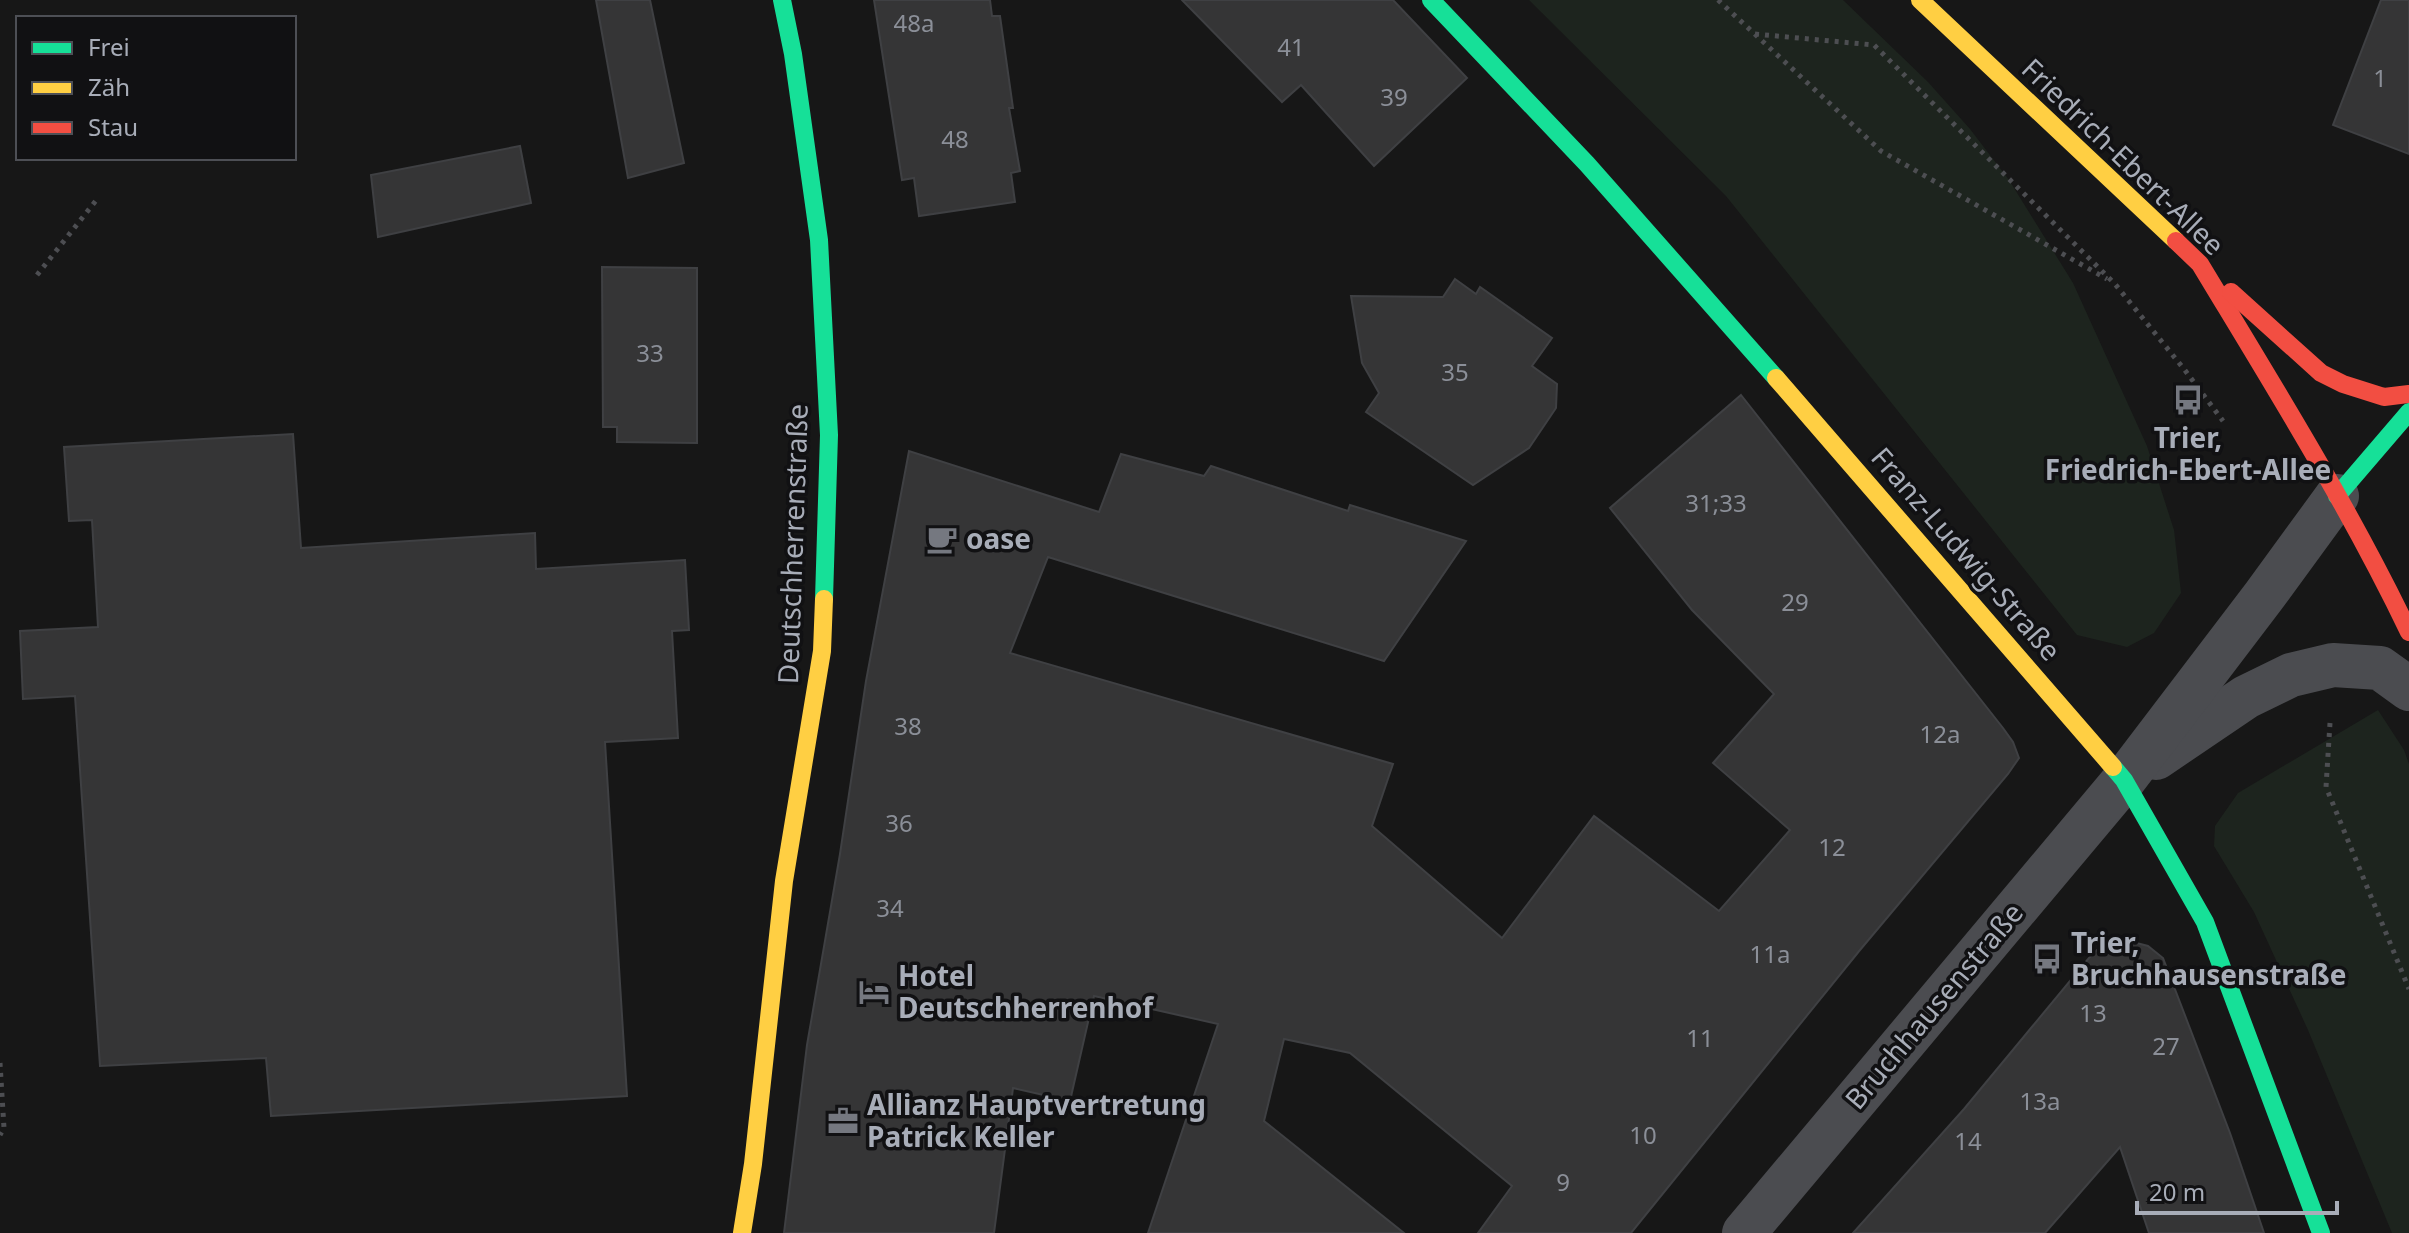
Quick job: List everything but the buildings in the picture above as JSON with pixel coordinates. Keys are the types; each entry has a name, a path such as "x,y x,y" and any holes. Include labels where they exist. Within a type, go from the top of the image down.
{"street":[{"name":"Deutschherrenstraße","path":"742,1233 753,1164 784,881 822,651 829,450 819,240 793,54 782,0"},
{"name":"Franz-Ludwig-Straße","path":"1431,0 1587,164 1886,503 2124,780 2205,922 2321,1233"},
{"name":"Friedrich-Ebert-Allee","path":"1920,0 2200,264 2305,438 2381,574 2409,632"},
{"path":"2200,264 2321,373 2343,384 2384,397 2409,394"},
{"path":"2337,496 2409,412"},
{"name":"Bruchhausenstraße","path":"1744,1233 2124,780 2337,496"},
{"name":"Bruchhausenstraße","path":"2124,780 2246,697 2291,675 2333,665 2380,668 2409,689"}],"path":[{"path":"1718,0 1881,151 2115,284"},
{"path":"1755,34 1874,45 2115,284 2184,369"},
{"path":"37,275 98,198"},
{"path":"2326,787 2409,989"},
{"path":"0,1063 4,1128 0,1135"}],"shaded area":[{"path":"1529,0 1843,0 1928,82 1970,129 2009,180 2073,283 2147,446 2174,530 2181,593 2154,633 2127,647 2077,635 1726,196"},
{"path":"2378,710 2404,750 2409,764 2409,1233 2392,1233 2308,1030 2254,912 2214,846 2215,826 2238,793"}],"traffic: fast":[{"path":"782,0 793,54 819,240 829,435 824,599"},
{"path":"1431,0 1587,164 1776,378"},
{"path":"2337,496 2409,412"},
{"path":"2113,767 2124,780 2205,922 2321,1233"}],"traffic: slow":[{"path":"1920,0 2176,241"},
{"path":"1776,378 2113,767"},
{"path":"742,1233 753,1164 784,881 822,651 824,599"}],"traffic: jam":[{"path":"2176,241 2200,264 2282,400 2361,538 2409,632"},
{"path":"2231,292 2321,373 2343,384 2384,397 2409,394"}],"place":[{"name":"Trier, Friedrich-Ebert-Allee","path":"2188,400"},
{"name":"oase","path":"942,539"},
{"name":"Trier, Bruchhausenstraße","path":"2047,959"},
{"name":"Hotel Deutschherrenhof","path":"874,992"},
{"name":"Allianz Hauptvertretung Patrick Keller","path":"843,1121"}]}
